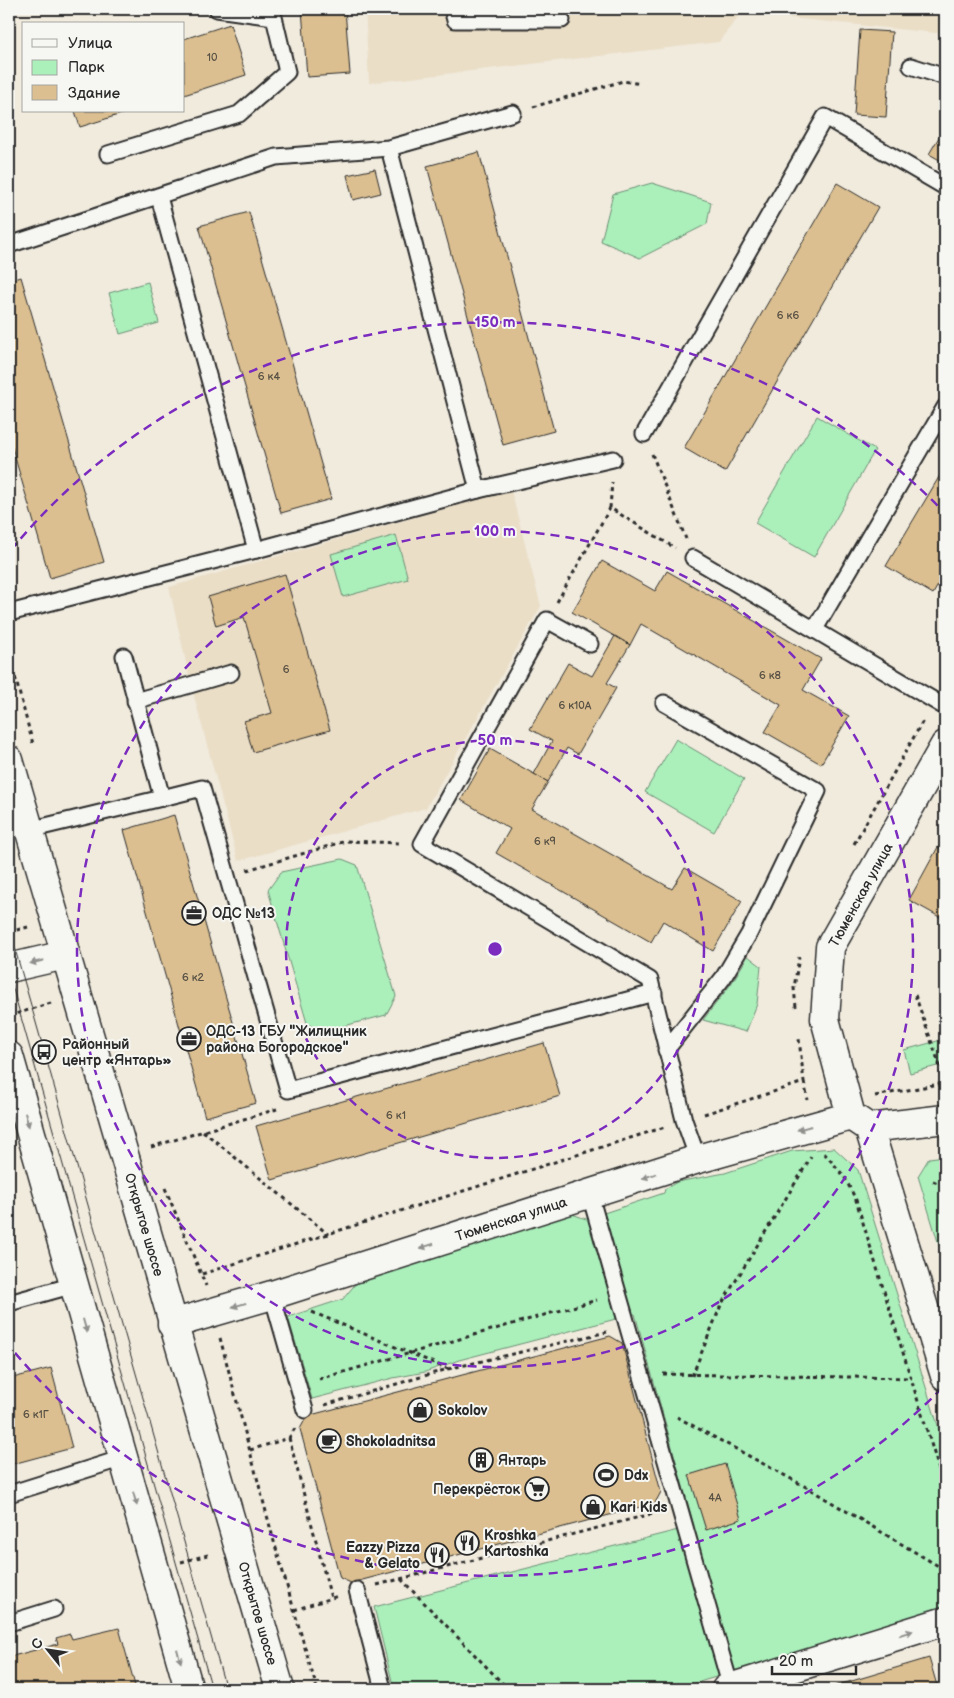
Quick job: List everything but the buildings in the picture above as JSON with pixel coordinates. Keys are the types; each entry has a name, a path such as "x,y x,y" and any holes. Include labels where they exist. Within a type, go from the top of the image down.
{"street":[{"name":"Тюменская улица","path":"932,1377 856,1115 825,1019 830,947 945,745"},
{"name":"Открытое шоссе","path":"9,760 280,1689"},
{"path":"9,968 65,955"},
{"path":"9,1056 189,1689"},
{"name":"Тюменская улица","path":"172,1324 272,1295 698,1160 856,1115"},
{"path":"856,1115 945,1119"},
{"path":"728,1689 945,1621"}],"lane":[{"path":"108,154 239,114 287,72 274,17 217,9"},
{"path":"452,9 455,20 562,20"},
{"path":"911,66 945,76"},
{"path":"9,245 276,157 389,148 514,113"},
{"path":"644,434 825,117 945,188"},
{"path":"389,148 478,490"},
{"path":"159,197 256,550"},
{"path":"815,629 945,407"},
{"path":"9,613 256,550 478,490 613,459"},
{"path":"693,558 945,707"},
{"path":"590,644 546,620 422,844 650,980 684,1120 698,1160"},
{"path":"124,656 162,798"},
{"path":"135,701 231,673"},
{"path":"664,704 818,791 749,934 723,978 666,1050"},
{"path":"29,830 202,788 288,1090 654,993"},
{"path":"590,1195 679,1507 728,1689"},
{"path":"9,1303 74,1285"},
{"path":"272,1295 305,1410"},
{"path":"9,1494 123,1458"},
{"path":"357,1590 383,1689"},
{"path":"9,1623 54,1609"}],"path":[{"path":"514,113 623,81 641,84"},
{"path":"644,434 693,558"},
{"path":"546,620 610,508 693,558"},
{"path":"227,876 346,841 422,844"},
{"path":"915,995 945,1083 945,1089"},
{"path":"9,1016 44,1005"},
{"path":"804,1082 809,1103"},
{"path":"856,1115 945,1083"},
{"path":"148,1148 278,1108 288,1090"},
{"path":"202,1131 329,1235"},
{"path":"822,1150 844,1176 856,1200 945,1489"},
{"path":"692,1376 721,1305 814,1152"},
{"path":"932,1181 944,1185 945,1172"},
{"path":"299,1384 411,1354 618,1294"},
{"path":"272,1295 448,1369"},
{"path":"317,1689 273,1538 250,1450 289,1438 305,1410 448,1369 627,1328"},
{"path":"640,1372 692,1376 932,1377"},
{"path":"648,1401 806,1487 945,1570"},
{"path":"289,1438 331,1598"},
{"path":"294,1610 357,1590 679,1507"},
{"path":"155,1569 273,1538"},
{"path":"401,1579 508,1689"}],"shaded area":[{"path":"365,9 945,9 945,34 741,13 719,42 369,83"},
{"path":"511,490 541,606 426,808 238,861 191,685 169,587"}],"green space":[{"path":"652,183 711,202 707,224 640,258 601,241 613,194"},
{"path":"148,282 159,323 120,334 109,293"},
{"path":"817,416 875,450 814,557 755,523"},
{"path":"396,535 408,579 343,597 331,554"},
{"path":"676,739 744,779 714,832 645,792"},
{"path":"342,859 357,865 396,996 386,1015 321,1032 307,1023 268,890 281,872"},
{"path":"748,956 761,966 757,1004 746,1032 703,1020 731,984"},
{"path":"945,1039 945,1064 910,1073 904,1050"},
{"path":"834,1148 858,1170 945,1448 945,1608 676,1689 394,1689 374,1607 694,1526 635,1314 459,1360 425,1372 393,1378 312,1399 288,1317 343,1299 362,1276 557,1213 572,1214 586,1219 664,1193 665,1189 677,1182 725,1173 792,1151"},
{"path":"945,1156 945,1265 918,1176 929,1158"}],"tram line":[{"path":"9,928 226,1689"},
{"path":"9,975 212,1689"}],"place":[{"name":"ОДС №13","path":"194,913"},
{"name":"ОДС-13 ГБУ \"Жилищник района Богородское\"","path":"189,1039"},
{"name":"Районный центр «Янтарь»","path":"44,1052"},
{"name":"Sokolov","path":"420,1410"},
{"name":"Shokoladnitsa","path":"329,1441"},
{"name":"Янтарь","path":"481,1460"},
{"name":"Ddx","path":"606,1475"},
{"name":"Перекрёсток","path":"537,1489"},
{"name":"Kari Kids","path":"593,1507"},
{"name":"Kroshka Kartoshka","path":"467,1543"},
{"name":"Eazzy Pizza & Gelato","path":"437,1555"}]}
